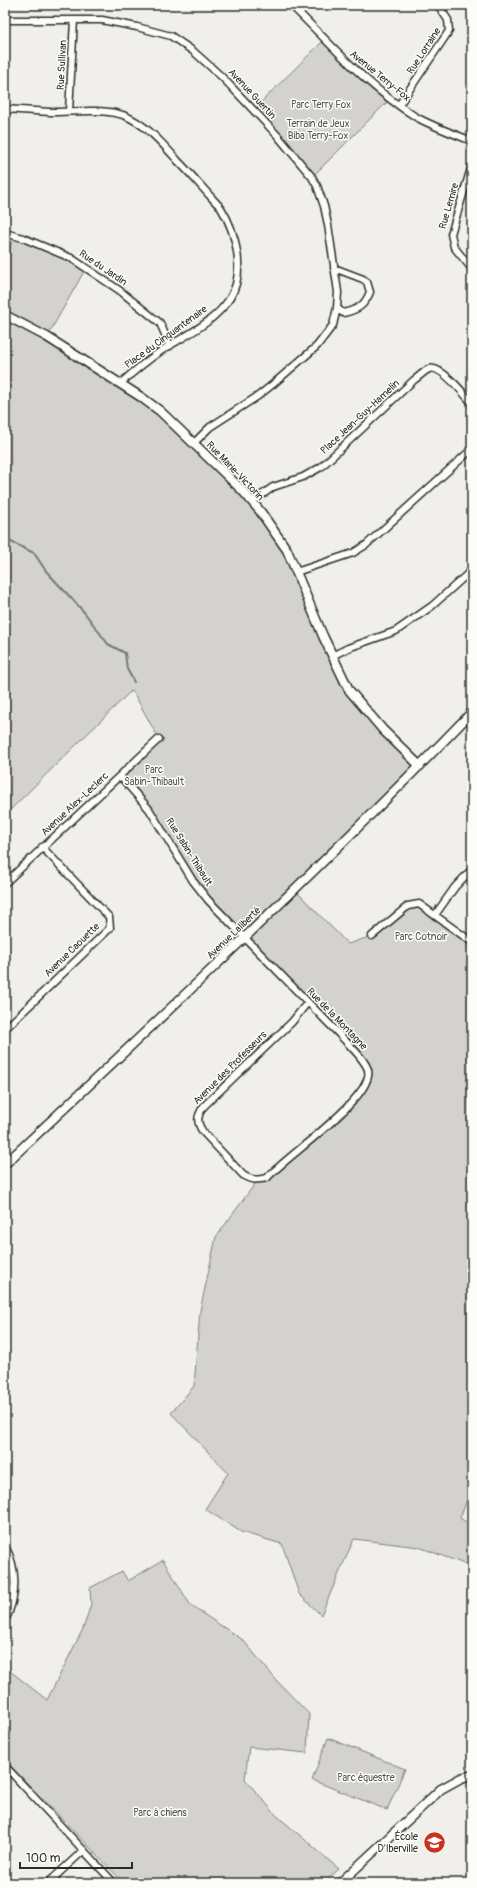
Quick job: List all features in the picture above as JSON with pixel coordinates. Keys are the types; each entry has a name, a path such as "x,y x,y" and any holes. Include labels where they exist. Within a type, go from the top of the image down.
{"street":[{"name":"Avenue Terry-Fox","path":"291,5 357,72 399,105 417,117 472,141"},
{"name":"Rue Lorraine","path":"399,105 449,31 448,20 438,5"},
{"name":"Avenue Guertin","path":"5,20 102,20 137,27 170,36 193,50 222,77 277,135 312,176 324,206 338,292 337,308 331,329 317,346 258,396 210,427 194,444"},
{"name":"Rue Sullivan","path":"70,112 74,20"},
{"name":"Place du Cinquantenaire","path":"5,109 70,112 89,111 118,114 140,125 160,141 220,207 230,227 235,245 238,272 229,298 198,329 142,365 120,384"},
{"name":"Rue Lemire","path":"472,165 451,234 454,247 472,270"},
{"name":"Rue du Jardin","path":"5,232 71,258 119,290 155,317 162,326 170,346"},
{"path":"334,268 364,279 367,282 370,292 364,304 359,308 343,313 337,308"},
{"name":"Rue Marie-Victorin","path":"5,314 53,341 160,411 242,490 260,511 287,550 332,656 350,690 362,706 398,745 420,766"},
{"name":"Place Jean-Guy-Hamelin","path":"252,502 273,487 307,475 321,467 414,380 430,369 434,368 447,376 472,403"},
{"path":"296,572 352,553 366,545 472,449"},
{"path":"332,656 348,648 396,631 432,606 472,570"},
{"name":"Avenue Laliberté","path":"5,1164 420,766 472,712"},
{"name":"Avenue Alex-Leclerc","path":"5,883 159,739"},
{"name":"Rue Sabin-Thibault","path":"120,776 150,809 200,890 244,936"},
{"name":"Avenue Caouette","path":"5,1029 110,928 109,917 42,847"},
{"path":"435,915 455,887 472,869"},
{"path":"372,936 408,906 419,904 472,942"},
{"name":"Rue de la Montagne","path":"244,936 358,1055 368,1069 368,1078 359,1094 343,1111 267,1178 257,1181"},
{"name":"Avenue des Professeurs","path":"257,1181 251,1180 243,1175 203,1132 199,1125 198,1116 213,1098 292,1022 307,1003"},
{"path":"5,1546 14,1573 14,1591 11,1606 5,1622"},
{"path":"5,1766 114,1883"},
{"path":"340,1883 441,1789 461,1778 472,1775"},
{"path":"48,1883 84,1850"}],"green space":[{"name":"Parc Terry Fox","path":"325,39 390,99 312,177 253,110"},
{"path":"13,235 86,268 47,337 141,397 242,490 287,550 349,690 420,766 294,889 348,944 372,936 408,906 419,904 472,942 472,1487 460,1518 472,1526 472,1567 419,1547 354,1539 321,1615 299,1594 282,1544 241,1532 205,1509 228,1473 171,1413 194,1386 200,1311 216,1237 257,1181 267,1177 359,1094 368,1069 358,1055 208,900 164,830 120,776 159,739 132,690 5,815 5,273"},
{"name":"Parc à chiens","path":"163,1560 191,1606 243,1640 277,1681 309,1714 307,1753 249,1747 245,1779 276,1815 339,1869 324,1883 124,1883 5,1760 5,1667 47,1700 83,1629 91,1604 90,1588 122,1571 128,1581"},
{"name":"Parc équestre","path":"328,1738 405,1769 387,1810 312,1780"}],"waterway":[{"path":"5,539 34,553 46,571 84,612 108,644 125,653 127,669 134,682"}],"place":[{"name":"École D'Iberville","path":"434,1843"}],"park label":[{"name":"Terrain de Jeux Biba Terry-Fox","path":"318,130"},
{"name":"Parc Sabin-Thibault","path":"154,776"},
{"name":"Parc Cotnoir","path":"421,937"}]}
